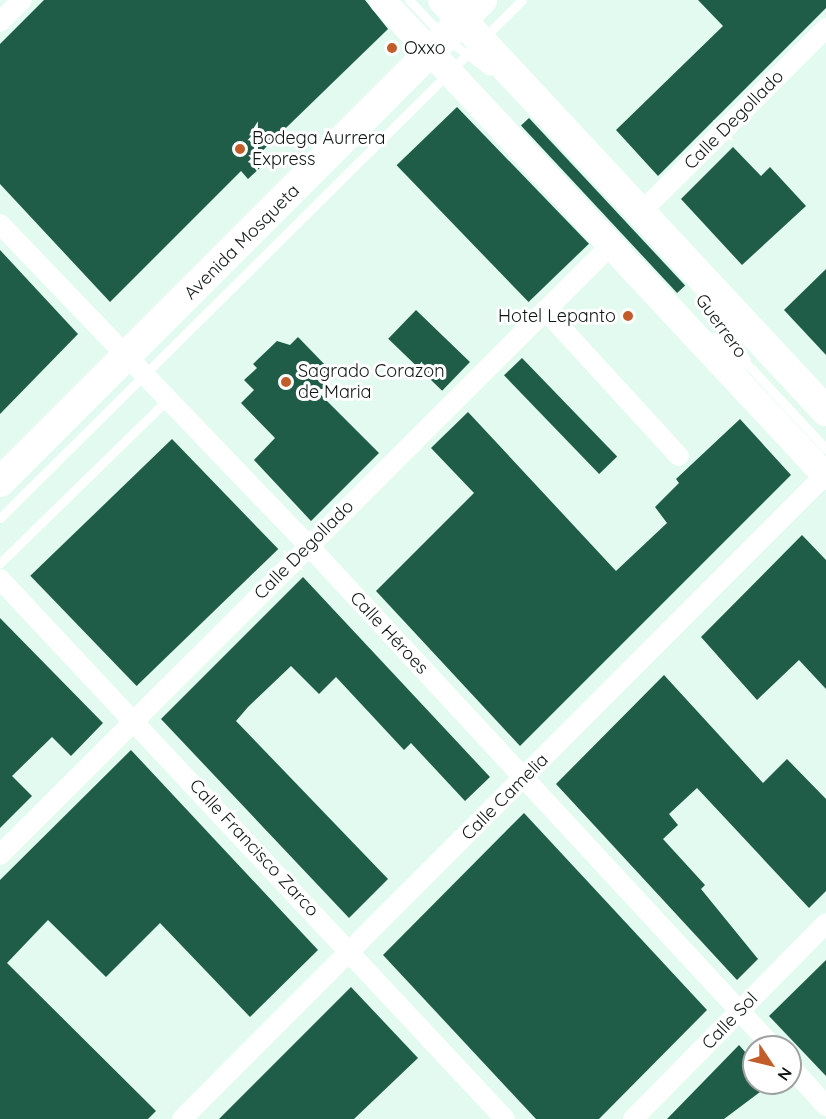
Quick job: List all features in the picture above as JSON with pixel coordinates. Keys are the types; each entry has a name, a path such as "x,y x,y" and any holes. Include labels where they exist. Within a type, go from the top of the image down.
{"main road":[{"name":"Guerrero","path":"382,0 457,38 642,212 826,411"},
{"name":"Guerrero","path":"457,38 609,247 826,475"},
{"name":"Avenida Mosqueta","path":"0,482 135,367 457,38"}],"street":[{"path":"0,22 22,0"},
{"name":"Calle Degollado","path":"642,212 826,28"},
{"name":"Calle Héroes","path":"0,224 308,545 762,1035"},
{"name":"Calle Degollado","path":"0,855 609,247"},
{"path":"545,310 679,456"},
{"name":"Calle Camelia","path":"183,1119 350,949 525,779 826,475"},
{"name":"Calle Francisco Zarco","path":"0,579 350,949 505,1119"},
{"name":"Calle Sol","path":"633,1119 826,923"},
{"path":"802,1079 826,1106"}],"lane":[{"name":"Guerrero","path":"409,0 457,38 500,82"},
{"path":"457,38 522,0"},
{"name":"Guerrero","path":"457,38 466,83 685,314 752,369"},
{"name":"Guerrero","path":"693,287 752,369"},
{"path":"0,518 135,367"},
{"path":"752,369 826,449"},
{"path":"0,563 167,400"}],"building":[{"path":"44,0 365,0 388,29 256,157 263,165 248,179 241,171 110,302 0,184 0,44"},
{"path":"698,0 826,0 826,8 658,176 616,130 723,26"},
{"path":"457,107 589,244 529,302 397,165"},
{"path":"529,118 685,285 677,293 521,126"},
{"path":"733,147 761,176 770,167 806,206 742,265 681,199"},
{"path":"0,250 78,334 0,414"},
{"path":"826,269 826,355 784,310"},
{"path":"416,310 470,362 442,391 388,339"},
{"path":"298,337 329,369 321,377 328,384 319,393 379,453 311,521 254,460 275,438 241,403 254,390 244,380 257,368 253,364 277,341 290,345"},
{"path":"522,358 617,457 599,474 504,375"},
{"path":"468,412 616,571 667,523 655,507 679,483 676,479 740,419 791,475 520,746 376,591 474,493 431,448"},
{"path":"172,439 278,549 137,686 30,576"},
{"path":"802,535 826,560 826,689 799,660 757,700 701,637"},
{"path":"303,577 490,777 465,801 411,743 404,750 336,677 319,694 291,666 248,707 236,721 388,879 349,918 161,719"},
{"path":"0,618 103,723 71,756 52,737 12,776 32,796 0,828"},
{"path":"664,675 763,783 787,759 826,799 826,891 809,908 697,788 669,814 678,825 663,839 705,885 701,889 758,959 737,980 556,784"},
{"path":"131,750 318,950 250,1017 160,923 106,977 48,920 7,963 156,1111 148,1119 0,1119 0,880"},
{"path":"524,813 707,1010 599,1119 536,1119 383,955"},
{"path":"826,960 826,1076 802,1051 802,1035 787,1035 769,1016"},
{"path":"351,987 418,1058 354,1119 219,1119"},
{"path":"739,1045 742,1048 742,1095 756,1095 724,1119 667,1119"}],"place":[{"name":"Oxxo","path":"392,48"},
{"name":"Bodega Aurrera Express","path":"240,149"},
{"name":"Hotel Lepanto","path":"628,316"},
{"name":"Sagrado Corazon de Maria","path":"286,382"}]}
